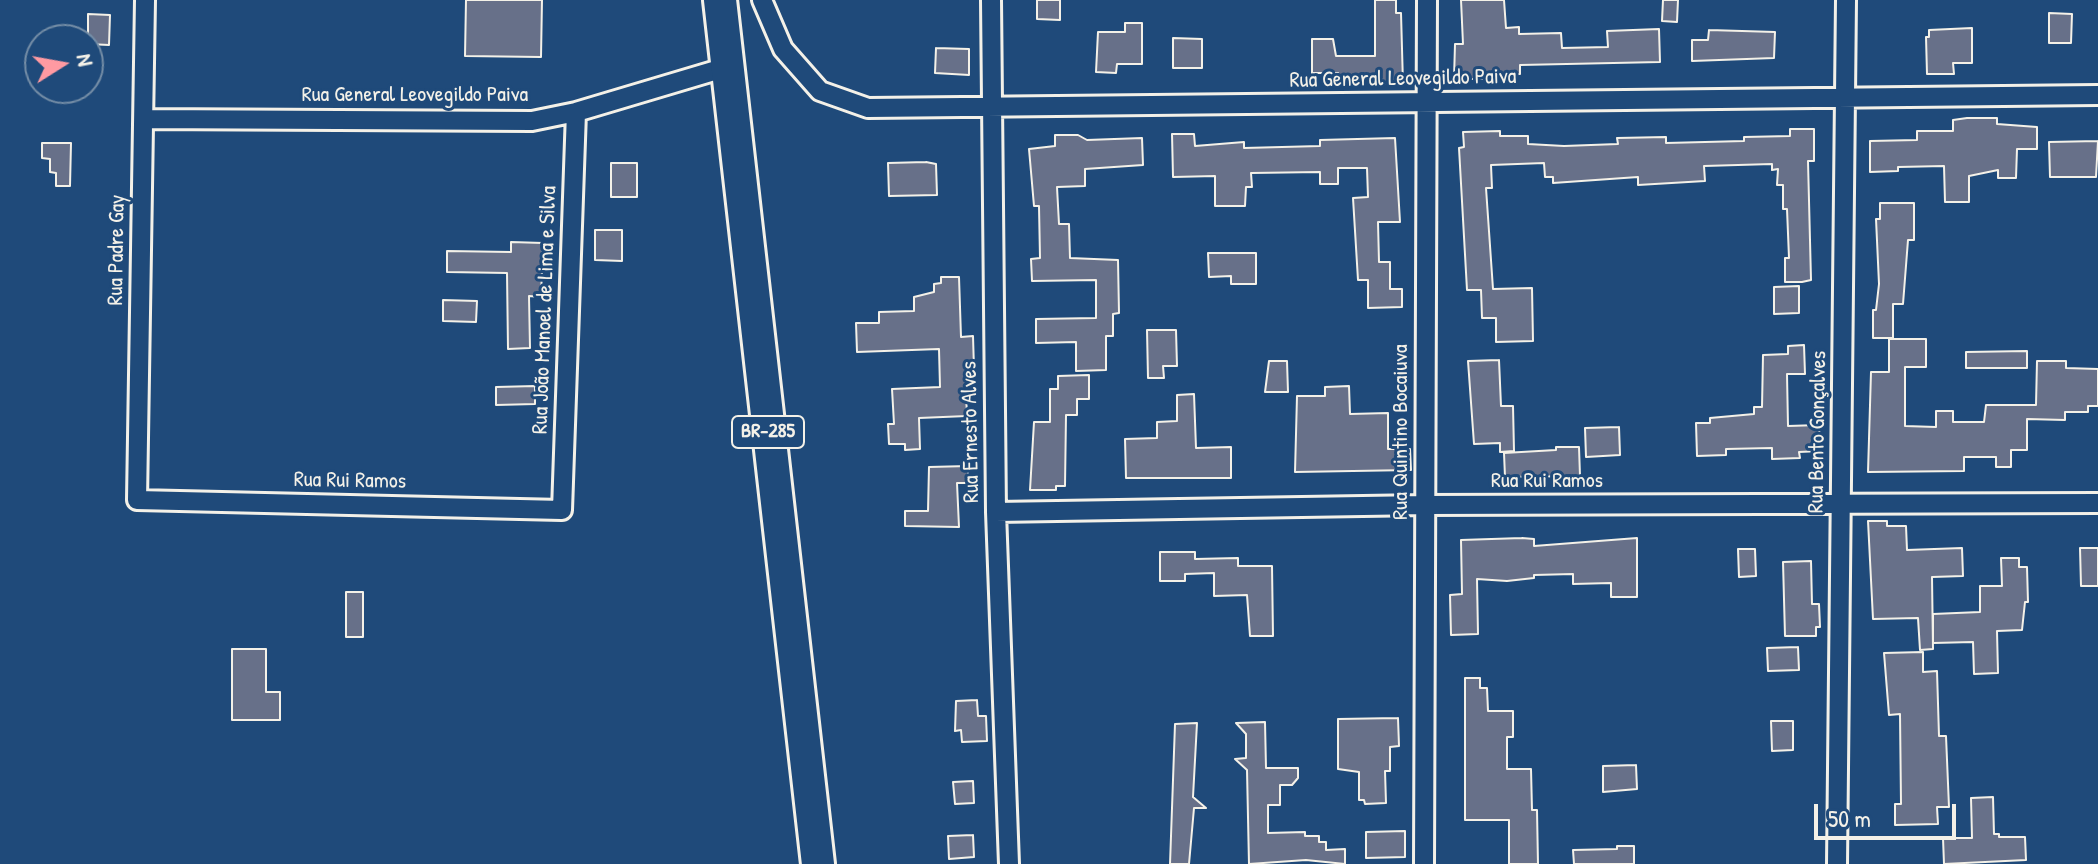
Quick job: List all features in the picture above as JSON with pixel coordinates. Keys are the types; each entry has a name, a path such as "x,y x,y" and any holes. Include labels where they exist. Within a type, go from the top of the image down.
{"highway":[{"name":"BR-285","path":"720,0 818,864"}],"street":[{"name":"Rua Padre Gay","path":"137,500 145,0"},
{"name":"Rua General Leovegildo Paiva","path":"762,0 783,49 820,91 868,108 2098,95"},
{"name":"Rua Ernesto Alves","path":"991,0 996,512 1009,864"},
{"name":"Rua Quintino Bocaiuva","path":"1424,864 1427,0"},
{"name":"Rua Bento Gonçalves","path":"1837,864 1846,0"},
{"name":"Rua General Leovegildo Paiva","path":"144,119 532,121 576,112 727,67"},
{"name":"Rua João Manoel de Lima e Silva","path":"562,510 576,112"},
{"name":"Rua Rui Ramos","path":"137,500 562,510"},
{"name":"Rua Rui Ramos","path":"996,512 1424,505 2098,503"}],"building":[{"path":"466,0 542,0 541,57 465,56"},
{"path":"1037,0 1060,0 1060,20 1037,19"},
{"path":"1375,0 1396,0 1396,13 1401,13 1403,84 1382,84 1382,79 1338,78 1338,73 1312,73 1312,39 1333,39 1336,56 1375,56"},
{"path":"1461,0 1504,0 1506,28 1519,27 1519,34 1561,33 1562,48 1608,47 1607,31 1659,29 1660,62 1520,65 1520,74 1495,75 1495,79 1454,79 1455,44 1463,44"},
{"path":"1663,0 1678,0 1677,22 1662,21"},
{"path":"2049,13 2072,14 2071,43 2049,43"},
{"path":"88,14 110,15 109,45 104,45 104,24 88,24"},
{"path":"1125,23 1142,23 1142,64 1117,64 1116,73 1096,72 1098,32 1125,32"},
{"path":"1972,28 1972,63 1953,63 1954,74 1927,74 1926,37 1929,37 1929,30"},
{"path":"1709,30 1775,32 1774,58 1692,61 1692,40 1708,40"},
{"path":"1173,38 1202,39 1202,68 1173,68"},
{"path":"936,48 969,49 969,75 935,73"},
{"path":"1997,118 1997,124 2037,127 2037,149 2017,149 2016,178 1998,178 1998,170 1969,176 1969,202 1945,202 1944,166 1898,167 1898,171 1870,172 1870,141 1917,140 1917,131 1953,131 1953,120"},
{"path":"1790,129 1814,129 1814,161 1808,161 1811,280 1802,282 1785,282 1785,258 1789,258 1787,209 1783,209 1783,185 1777,185 1778,169 1772,170 1772,164 1704,166 1705,181 1638,185 1638,177 1553,183 1553,177 1545,177 1544,163 1491,165 1492,188 1486,188 1493,289 1532,288 1533,341 1496,342 1496,318 1482,318 1481,290 1467,290 1459,148 1464,147 1463,132 1500,131 1500,136 1528,136 1528,144 1564,146 1618,144 1617,138 1666,137 1666,143 1744,141 1744,137 1790,136"},
{"path":"1172,134 1194,134 1195,146 1244,142 1244,148 1320,146 1320,140 1395,138 1400,222 1378,222 1379,262 1390,262 1390,289 1402,289 1402,307 1368,308 1368,280 1358,280 1353,198 1368,197 1367,168 1338,168 1338,184 1320,184 1320,172 1251,173 1252,187 1246,187 1245,206 1215,206 1215,176 1173,177"},
{"path":"1055,135 1078,135 1087,140 1142,138 1143,165 1085,169 1085,186 1057,187 1059,224 1069,224 1070,258 1118,260 1119,313 1113,314 1113,336 1106,336 1106,370 1076,371 1076,342 1036,343 1036,319 1096,318 1096,280 1032,281 1031,259 1040,258 1039,206 1034,206 1029,149 1055,146"},
{"path":"2098,141 2096,177 2050,177 2049,142"},
{"path":"42,143 71,143 70,186 56,186 56,173 50,172 50,159 42,158"},
{"path":"611,163 637,163 637,197 611,197"},
{"path":"888,163 936,164 937,195 889,196"},
{"path":"1880,203 1914,203 1914,240 1908,240 1903,304 1893,304 1893,338 1873,338 1873,310 1876,310 1879,284 1876,219 1880,219"},
{"path":"595,230 622,230 622,261 595,260"},
{"path":"511,242 543,243 541,297 529,296 530,348 508,349 507,273 447,272 447,251 511,252"},
{"path":"1208,253 1256,253 1256,284 1231,284 1231,276 1209,277"},
{"path":"941,277 959,277 961,337 973,336 974,369 965,370 967,416 919,418 920,449 905,450 905,444 889,444 888,424 894,424 892,389 940,387 939,349 857,352 856,323 879,323 879,312 914,311 914,297 934,292 934,284 941,283"},
{"path":"1799,286 1799,313 1774,314 1774,287"},
{"path":"443,300 477,301 476,322 443,321"},
{"path":"1147,330 1176,330 1177,366 1163,366 1164,378 1148,378"},
{"path":"1889,339 1926,339 1926,367 1905,367 1905,426 1936,427 1936,411 1953,411 1953,422 1984,422 1986,405 2036,405 2037,361 2066,361 2066,368 2098,369 2098,406 2088,406 2088,412 2065,412 2065,420 2027,419 2027,450 2011,450 2011,467 1996,467 1996,457 1964,457 1964,471 1868,472 1871,372 1889,372"},
{"path":"1804,345 1805,374 1787,374 1788,426 1819,425 1820,451 1799,452 1800,458 1772,459 1772,448 1726,449 1726,455 1697,456 1696,423 1710,423 1710,418 1754,414 1754,407 1762,407 1763,355 1788,354 1788,346"},
{"path":"2027,351 2027,368 1966,368 1966,352"},
{"path":"1499,360 1501,406 1513,406 1514,451 1500,452 1500,443 1474,444 1468,361"},
{"path":"1269,361 1287,361 1288,392 1265,392"},
{"path":"1089,375 1089,399 1077,399 1077,415 1066,415 1065,486 1056,486 1056,490 1030,490 1034,422 1050,422 1050,389 1058,389 1058,376"},
{"path":"535,386 535,404 496,405 496,387"},
{"path":"1349,386 1350,414 1388,413 1388,449 1410,449 1411,470 1295,472 1297,396 1325,396 1325,387"},
{"path":"1194,394 1196,448 1231,447 1231,478 1126,478 1125,439 1157,438 1157,422 1177,421 1177,395"},
{"path":"1619,427 1620,455 1586,457 1585,428"},
{"path":"1556,447 1579,447 1580,476 1505,477 1504,453 1556,450"},
{"path":"968,466 968,483 957,483 959,527 905,526 905,511 928,511 929,467"},
{"path":"1868,521 1887,521 1887,526 1906,526 1907,550 1962,548 1963,576 1932,577 1933,649 1920,650 1918,618 1873,619"},
{"path":"1637,538 1637,597 1611,597 1611,583 1573,584 1573,574 1534,575 1534,578 1507,581 1477,579 1478,634 1451,635 1450,595 1462,594 1461,540 1534,539 1534,546"},
{"path":"2080,548 2098,548 2098,586 2081,586"},
{"path":"1738,549 1755,549 1756,576 1739,577"},
{"path":"1160,552 1195,552 1195,559 1238,558 1238,566 1272,566 1273,636 1250,636 1247,595 1214,596 1214,573 1185,574 1185,581 1160,581"},
{"path":"2001,558 2019,558 2019,567 2027,567 2028,602 2025,602 2022,630 1997,631 1998,673 1974,674 1973,642 1933,643 1933,614 1980,612 1980,586 2002,586"},
{"path":"1811,561 1812,604 1819,604 1820,627 1816,627 1816,636 1785,636 1783,562"},
{"path":"346,592 363,592 363,637 346,637"},
{"path":"1798,647 1799,670 1768,671 1767,648"},
{"path":"232,649 266,649 266,692 280,692 280,720 232,720"},
{"path":"1923,652 1923,672 1937,671 1939,736 1946,736 1949,807 1937,807 1938,824 1895,825 1895,804 1901,804 1900,714 1889,715 1884,653"},
{"path":"1465,678 1480,678 1480,688 1487,688 1488,711 1513,711 1513,737 1507,737 1507,769 1531,769 1532,810 1537,810 1538,864 1509,864 1509,820 1465,820"},
{"path":"977,700 978,716 986,716 987,741 962,742 961,730 955,731 956,701"},
{"path":"1398,718 1399,746 1390,747 1390,771 1385,771 1386,803 1365,804 1364,800 1359,800 1359,772 1338,769 1338,719"},
{"path":"1771,721 1793,721 1793,750 1772,751"},
{"path":"1265,722 1266,768 1298,768 1298,778 1292,785 1280,785 1280,805 1268,805 1268,833 1305,832 1305,836 1319,836 1319,842 1326,842 1326,850 1345,849 1345,864 1306,860 1249,864 1247,770 1235,759 1246,758 1246,734 1236,723"},
{"path":"1197,723 1193,797 1206,808 1194,808 1189,864 1170,864 1175,724"},
{"path":"1636,765 1637,789 1603,792 1603,766"},
{"path":"973,781 974,803 955,804 953,782"},
{"path":"1993,797 1994,834 1999,834 1999,837 2025,837 2026,860 1944,864 1943,838 1972,838 1971,798"},
{"path":"1405,831 1405,857 1366,858 1366,832"},
{"path":"973,835 974,857 949,859 948,836"},
{"path":"1617,846 1634,846 1634,864 1574,864 1573,850 1617,849"}]}
